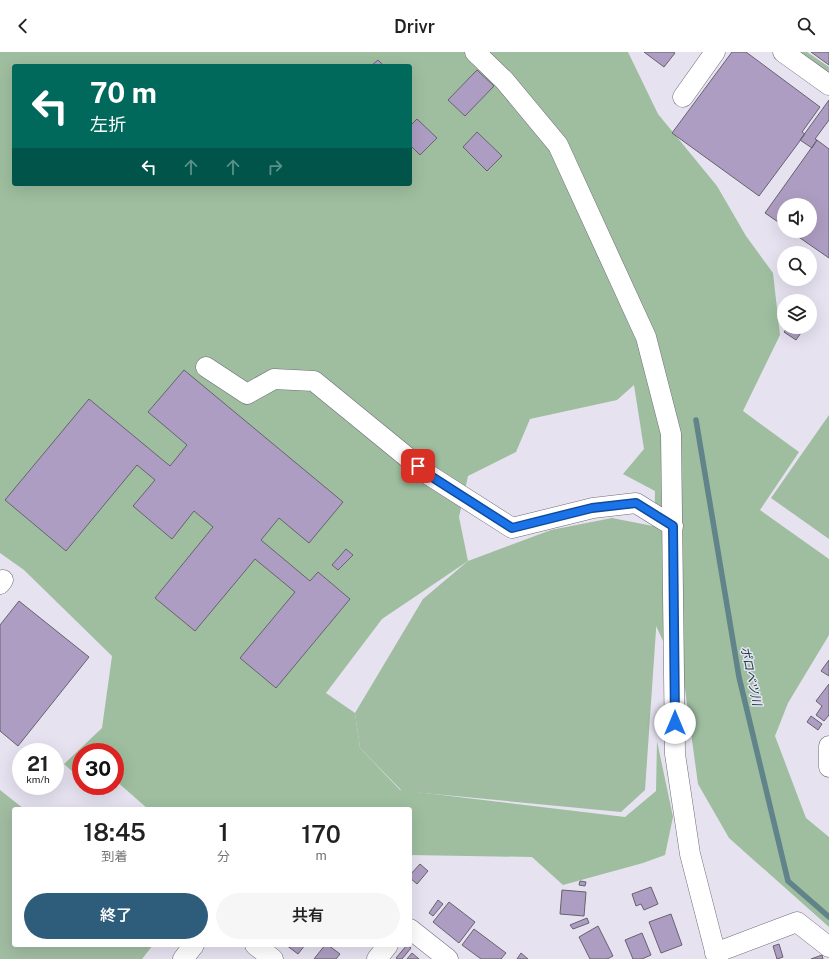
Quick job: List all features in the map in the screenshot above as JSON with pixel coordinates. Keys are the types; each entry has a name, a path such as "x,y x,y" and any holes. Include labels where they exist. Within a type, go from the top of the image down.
{"street":[{"path":"475,52 504,80 558,145 646,337 671,434 675,754 690,854 716,956 797,922 829,948"},
{"path":"683,97 715,52"},
{"path":"783,52 829,85"},
{"path":"206,367 247,394 274,379 314,381 429,475 512,528 592,508 636,503 673,526"},
{"path":"829,746 829,767"},
{"path":"412,931 448,959"},
{"path":"183,959 192,947"},
{"path":"257,947 273,959"},
{"path":"377,959 386,947"}],"green space":[{"path":"0,52 628,52 658,114 717,186 746,236 773,273 777,308 777,334 780,335 743,411 799,452 760,510 829,559 829,635 788,703 775,736 806,818 829,837 829,927 729,838 698,784 685,689 652,617 655,491 623,474 644,449 634,385 617,400 530,419 516,452 468,476 459,517 468,561 382,619 326,693 355,713 360,748 400,790 625,817 656,791 657,741 673,817 665,855 643,863 563,885 532,857 412,855 412,807 146,807 124,788 124,743 86,743 102,728 112,656 24,570 0,553"},
{"path":"788,52 807,52 829,67 829,82"},
{"path":"829,415 829,539 771,498"},
{"path":"612,518 663,528 645,790 621,812 402,791 360,748 355,713 423,599 468,561 551,530"},
{"path":"72,756 72,771 64,764"},
{"path":"0,790 21,807 12,807 12,947 151,947 142,959 0,959"}],"building":[{"path":"644,52 673,52 675,53 664,67"},
{"path":"732,52 746,52 820,107 802,132 805,134 759,196 672,133"},
{"path":"811,52 829,52 829,65"},
{"path":"378,60 382,64 373,64"},
{"path":"477,70 494,86 465,116 448,100"},
{"path":"829,100 829,120 815,139 817,140 812,148 800,140"},
{"path":"417,119 437,138 420,155 412,147 412,124"},
{"path":"477,132 502,156 487,171 463,147"},
{"path":"817,140 829,149 829,258 817,250 817,246 812,246 800,238 817,238 817,198 777,198 777,221 765,213"},
{"path":"787,334 800,334 796,340"},
{"path":"184,370 343,502 309,543 279,518 261,540 310,581 318,572 350,599 276,688 240,658 295,592 255,559 195,631 155,598 213,527 194,511 172,539 133,506 155,480 137,465 66,551 5,500 89,399 170,466 187,445 148,412"},
{"path":"346,549 353,555 338,570 332,565"},
{"path":"19,601 89,657 20,743 14,743 0,731 0,625"},
{"path":"829,660 829,676 821,671"},
{"path":"829,684 829,715 824,721 816,715 822,706 816,701"},
{"path":"811,716 822,724 818,730 807,722"},
{"path":"420,864 428,871 417,884 412,880 412,873"},
{"path":"580,881 586,882 585,886 579,885"},
{"path":"651,887 658,904 644,910 641,904 636,906 632,894"},
{"path":"562,890 586,892 584,916 560,914"},
{"path":"438,900 443,904 433,916 429,913"},
{"path":"449,902 475,922 459,943 433,922"},
{"path":"671,914 682,945 661,953 649,922"},
{"path":"587,918 589,923 573,929 570,925"},
{"path":"598,926 613,956 607,959 590,959 579,937"},
{"path":"474,929 506,953 501,959 481,959 462,945"},
{"path":"642,933 651,955 642,959 633,959 625,940"},
{"path":"779,944 783,957 777,959 773,946"},
{"path":"289,947 303,947 298,954"},
{"path":"323,947 331,947 340,954 336,959 314,959"},
{"path":"405,947 411,948 402,959 396,958"},
{"path":"412,953 419,959 407,959"},
{"path":"521,953 528,959 517,959"},
{"path":"822,955 823,959 811,959"}],"waterway":[{"name":"ポロベツ川","path":"696,420 739,677 788,881 829,917"}],"route":[{"path":"418,466 429,475 512,528 592,508 636,503 673,526 675,723"}]}
